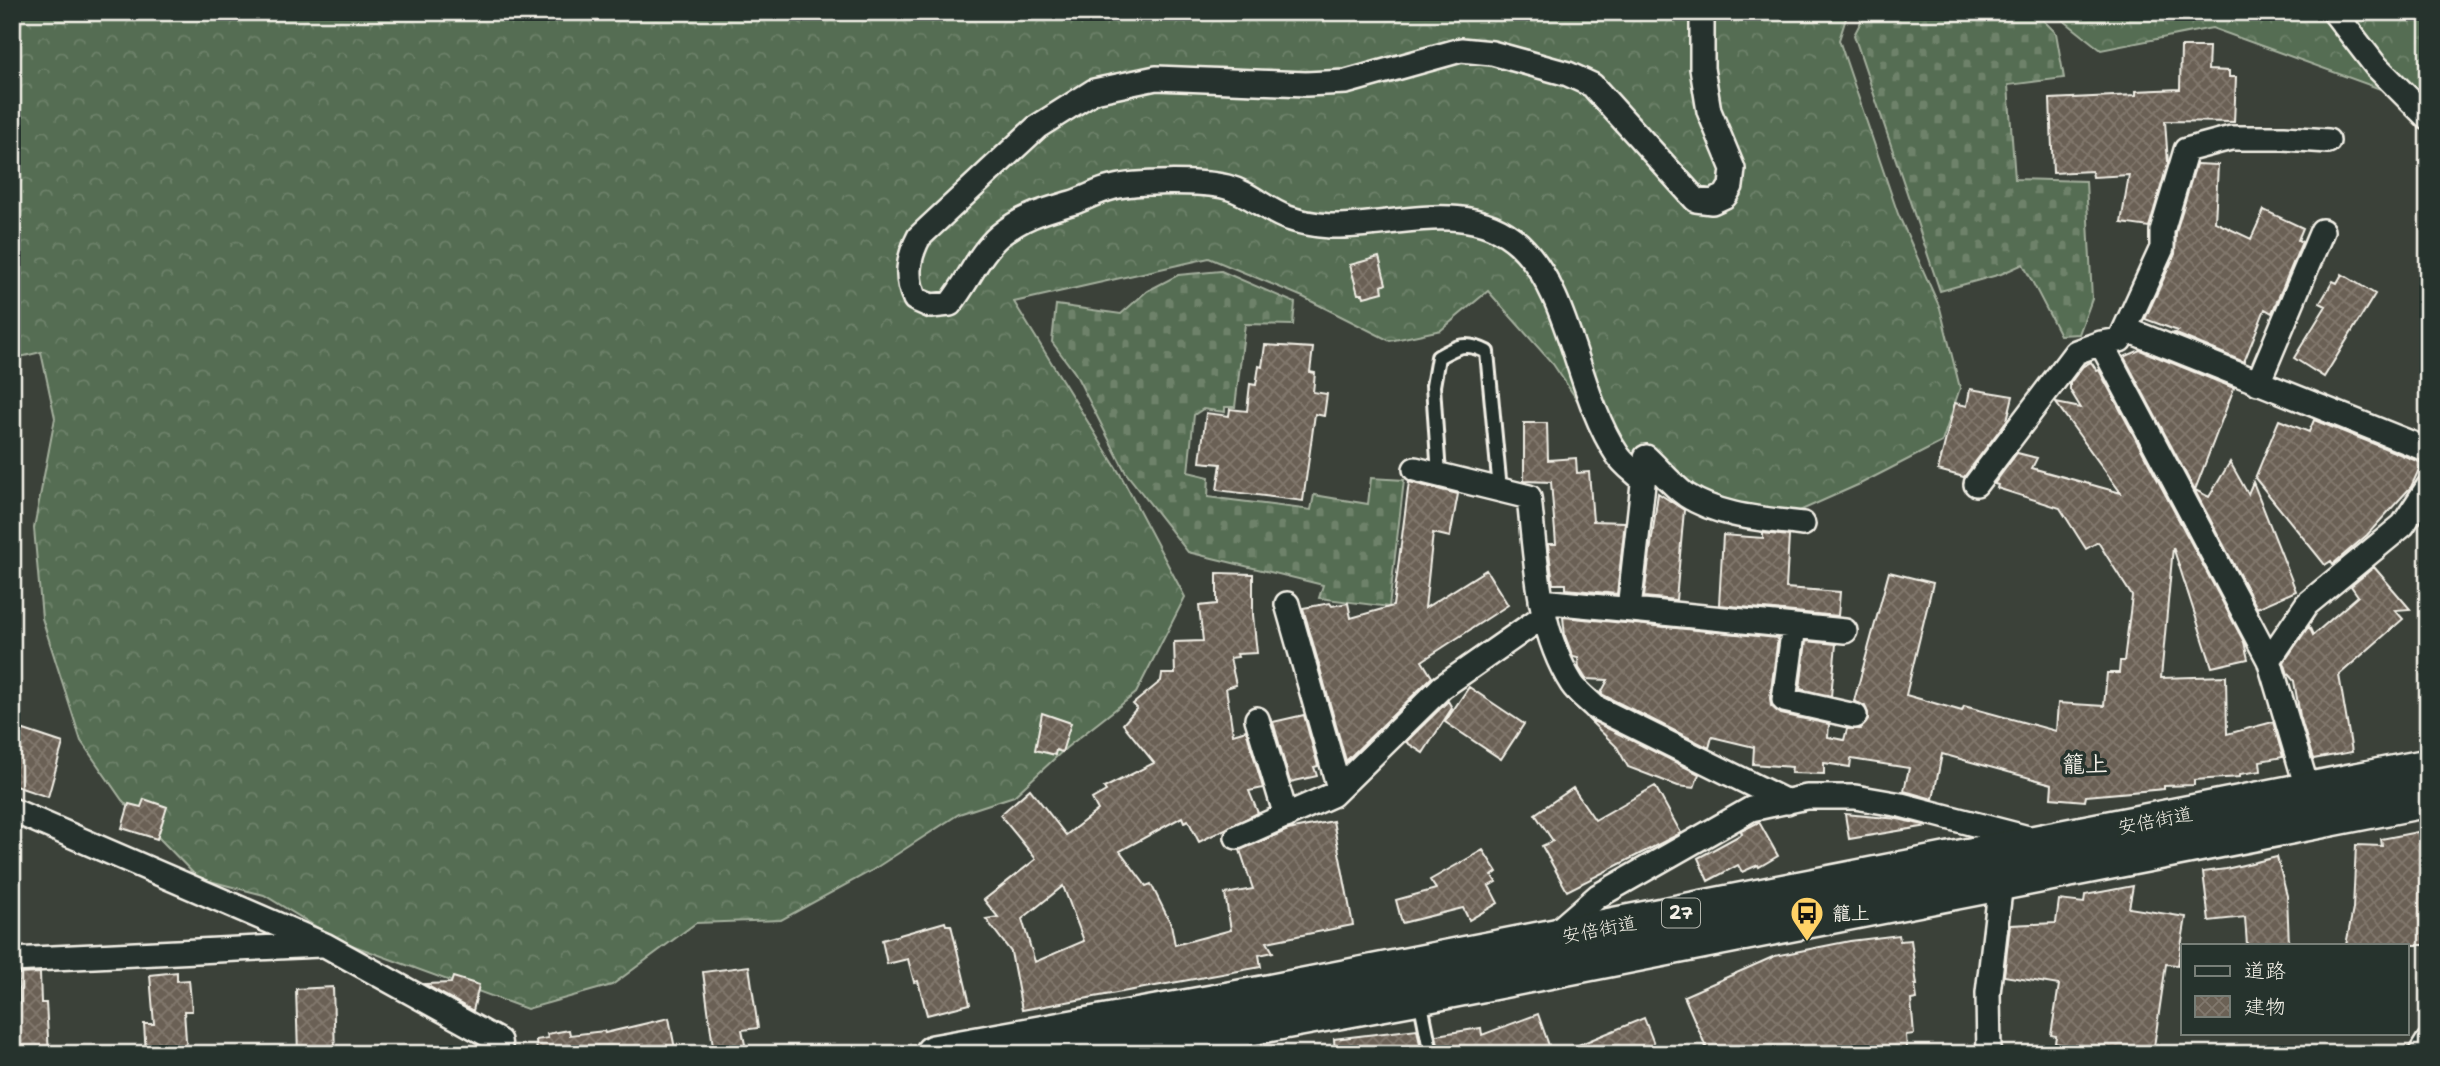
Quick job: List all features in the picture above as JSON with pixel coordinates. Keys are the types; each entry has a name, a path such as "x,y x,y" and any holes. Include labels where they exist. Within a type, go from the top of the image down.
{"main road":[{"name":"安倍街道","path":"934,1054 1264,995 2428,768"},
{"name":"安倍街道","path":"1099,1054 1419,995 2428,798"}],"street":[{"path":"1643,480 1618,456 1599,422 1567,327 1549,287 1532,260 1520,244 1504,232 1469,218 1345,226 1316,225 1287,218 1243,193 1225,187 1137,184 1111,188 1040,211 1019,221 989,246 963,288 950,303 931,306 915,299 909,285 908,271 919,237 1037,127 1094,91 1156,78 1306,84 1346,82 1461,50 1492,53 1568,74 1592,85 1696,200 1712,202 1725,196 1731,186 1733,169 1709,111 1702,68 1702,12"},
{"path":"2334,12 2375,65 2428,118"},
{"path":"1976,484 2076,352 2101,343 2120,340 2162,248 2162,231 2186,150 2231,138 2328,141"},
{"path":"2258,383 2322,231"},
{"path":"2125,329 2428,450"},
{"path":"2101,343 2269,660 2308,791"},
{"path":"1629,609 1646,457 1685,494 1708,506 1750,517 1803,524"},
{"path":"1415,469 1528,496 1543,608 1557,655 1573,686 1595,707 1787,802"},
{"path":"2269,660 2307,604 2403,525 2428,488"},
{"path":"1287,604 1339,788"},
{"path":"1237,837 1332,795 1443,687 1543,608 1629,609 1845,631"},
{"path":"1794,626 1784,700 1855,716"},
{"path":"1257,719 1286,816"},
{"path":"1548,939 1598,896 1751,809 1807,797 1855,797 1901,805 2041,842"},
{"path":"12,810 325,945 499,1041 501,1054"},
{"path":"1989,1054 1989,993 2001,882"},
{"path":"12,960 325,945"},
{"path":"2420,1054 2428,1041"}],"lane":[{"path":"1439,475 1433,386 1438,357 1454,348 1473,345 1487,352 1500,490"},
{"path":"1419,995 1431,1054"}],"green space":[{"path":"12,12 1848,12 1839,40 1898,214 1940,308 1960,388 1942,442 1860,484 1795,513 1681,504 1600,434 1553,364 1488,291 1441,330 1390,341 1303,297 1209,258 1014,302 1120,474 1185,597 1136,693 1066,748 1014,796 959,814 871,871 781,920 696,923 612,985 527,1009 338,940 264,895 198,878 122,800 81,741 42,618 34,528 55,418 41,352 12,359"},
{"path":"1866,12 2035,12 2056,33 2064,78 2008,85 2015,179 2086,181 2092,299 2079,334 2060,335 2023,264 2001,274 1940,291 1854,35"},
{"path":"2053,12 2428,12 2428,131 2389,92 2212,28 2101,50"},
{"path":"1221,271 1295,303 1293,325 1245,324 1235,407 1225,407 1225,412 1203,409 1194,415 1188,472 1209,477 1208,497 1311,510 1314,495 1368,504 1371,478 1404,480 1389,607 1319,598 1323,585 1188,552 1126,473 1075,373 1052,342 1056,305 1121,314 1147,291 1178,275"}],"building":[{"path":"2181,47 2209,47 2208,70 2229,71 2229,77 2236,77 2234,122 2165,121 2168,163 2149,227 2121,223 2129,175 2093,177 2092,171 2053,173 2050,99 2136,95 2136,91 2180,89"},
{"path":"2196,164 2218,165 2215,222 2251,239 2264,210 2303,228 2298,240 2302,242 2272,313 2265,309 2244,362 2174,333 2178,331 2145,319 2175,254 2176,232"},
{"path":"1379,257 1386,284 1382,286 1383,292 1364,297 1363,294 1358,294 1350,265"},
{"path":"2342,274 2375,294 2324,377 2294,358 2326,306 2320,303 2333,281 2337,283"},
{"path":"1265,345 1313,348 1310,372 1315,373 1313,392 1327,394 1324,416 1315,414 1303,501 1217,490 1221,464 1200,462 1206,413 1229,416 1230,409 1247,411 1250,384 1256,385"},
{"path":"2140,350 2234,388 2195,490 2209,497 2230,462 2248,494 2253,482 2296,591 2257,608 2124,357"},
{"path":"2091,362 2097,371 2099,370 2244,642 2248,659 2212,667 2173,547 2161,678 2226,676 2227,734 2273,722 2283,757 2260,761 2261,771 2240,774 2240,777 2194,780 2194,785 2086,796 2085,801 2051,798 2052,784 1942,754 1933,799 1904,791 1909,768 1851,759 1850,767 1824,763 1824,774 1791,773 1792,767 1753,764 1754,747 1712,737 1709,748 1603,695 1601,693 1608,680 1586,679 1579,668 1578,658 1573,657 1565,636 1563,617 1778,638 1771,706 1781,714 1829,724 1828,737 1844,740 1847,729 1860,729 1868,720 1865,706 1854,701 1889,572 1933,583 1906,695 1962,711 1964,706 2056,731 2058,703 2104,706 2107,673 2119,673 2120,661 2124,661 2132,596 2098,542 2086,549 2060,508 1997,488 1998,485 1994,484 2017,453 2037,458 2032,468 2121,493 2056,403 2081,408 2070,390 2070,383 2083,366"},
{"path":"1970,389 2013,396 2007,420 1964,477 1938,470 1955,403 1967,406"},
{"path":"2279,420 2309,432 2314,420 2422,463 2411,487 2367,535 2333,564 2331,561 2325,565 2255,478"},
{"path":"1524,423 1547,423 1548,460 1576,458 1577,473 1589,472 1593,521 1625,522 1617,594 1566,589 1566,584 1553,584 1548,544 1556,544 1551,482 1524,481"},
{"path":"1409,482 1458,494 1450,537 1433,533 1425,608 1486,570 1508,605 1422,661 1432,677 1346,761 1303,608 1348,603 1351,618 1393,606"},
{"path":"1658,493 1684,510 1676,600 1644,597"},
{"path":"1763,533 1789,536 1786,588 1840,592 1838,616 1719,605 1723,535 1763,538"},
{"path":"2374,567 2410,609 2395,610 2403,619 2339,675 2352,752 2313,759 2300,716 2294,681 2284,662 2309,626 2313,635 2358,596 2351,586"},
{"path":"1217,573 1253,574 1257,653 1237,654 1238,657 1230,658 1236,685 1226,688 1233,734 1246,730 1263,788 1249,791 1258,813 1199,842 1188,820 1184,822 1182,817 1120,851 1146,886 1151,884 1171,924 1175,945 1231,930 1225,894 1253,889 1240,850 1288,830 1333,821 1353,925 1267,942 1273,952 1259,955 1261,967 1022,1010 1011,952 986,919 998,917 984,900 1036,859 1000,815 1030,789 1066,835 1098,810 1092,799 1106,791 1104,788 1154,763 1123,724 1137,708 1133,704 1161,681 1162,674 1175,674 1174,642 1203,641 1199,606 1217,604","holes":["1063,886 1084,941 1035,962 1022,919"]},
{"path":"1806,641 1836,644 1831,696 1800,689"},
{"path":"1469,687 1524,724 1501,759 1445,722"},
{"path":"1448,701 1452,708 1423,753 1406,742"},
{"path":"1042,713 1071,723 1062,752 1056,750 1055,755 1035,750"},
{"path":"1304,715 1318,766 1314,767 1317,776 1290,782 1273,722"},
{"path":"1587,718 1699,774 1694,788 1678,786 1628,767 1617,747"},
{"path":"12,726 63,743 48,797 12,785"},
{"path":"1655,786 1681,833 1567,891 1542,846 1553,841 1535,814 1573,788 1595,820"},
{"path":"144,799 167,807 157,839 122,828 129,804 141,807"},
{"path":"1845,814 1898,819 1928,826 1849,839"},
{"path":"1759,822 1778,856 1759,867 1758,865 1742,872 1738,865 1708,881 1698,858"},
{"path":"2428,830 2428,945 2346,944 2353,909 2356,845 2382,846 2381,839"},
{"path":"1483,850 1497,872 1492,876 1496,882 1489,886 1498,903 1469,920 1463,908 1402,923 1396,900 1436,889 1430,880"},
{"path":"2277,857 2287,896 2289,944 2247,944 2245,917 2209,921 2203,872"},
{"path":"2133,886 2129,908 2186,917 2178,965 2166,964 2154,1047 2150,1047 2149,1054 2108,1054 2055,1043 2056,1036 2051,1035 2059,985 2004,976 2010,925 2056,923 2059,900 2084,903 2085,895"},
{"path":"945,922 946,925 951,925 970,1004 927,1015 918,981 914,982 908,959 887,964 882,940"},
{"path":"1899,935 1900,941 1911,940 1917,985 1917,999 1911,1000 1914,1034 1906,1035 1907,1049 1876,1054 1709,1054 1684,996 1775,956 1850,941"},
{"path":"749,966 758,1028 742,1030 747,1054 714,1054 703,972"},
{"path":"177,972 177,981 189,980 192,1011 184,1011 187,1054 146,1054 144,1024 154,1024 150,975"},
{"path":"40,973 41,1003 46,1003 49,1054 20,1054 18,974"},
{"path":"453,977 479,985 473,1011 424,984 451,983"},
{"path":"333,987 335,1054 298,1054 296,989"},
{"path":"1538,1014 1552,1054 1440,1054 1436,1035 1481,1028 1482,1035"},
{"path":"669,1018 676,1054 537,1054 536,1040 548,1038 547,1034 569,1030 570,1035 605,1033"},
{"path":"1644,1018 1658,1054 1559,1054 1559,1053"},
{"path":"1417,1029 1422,1054 1335,1054 1334,1039"}],"place":[{"name":"籠上","path":"1807,943"}],"district":[{"name":"籠上","path":"2085,764"}]}
